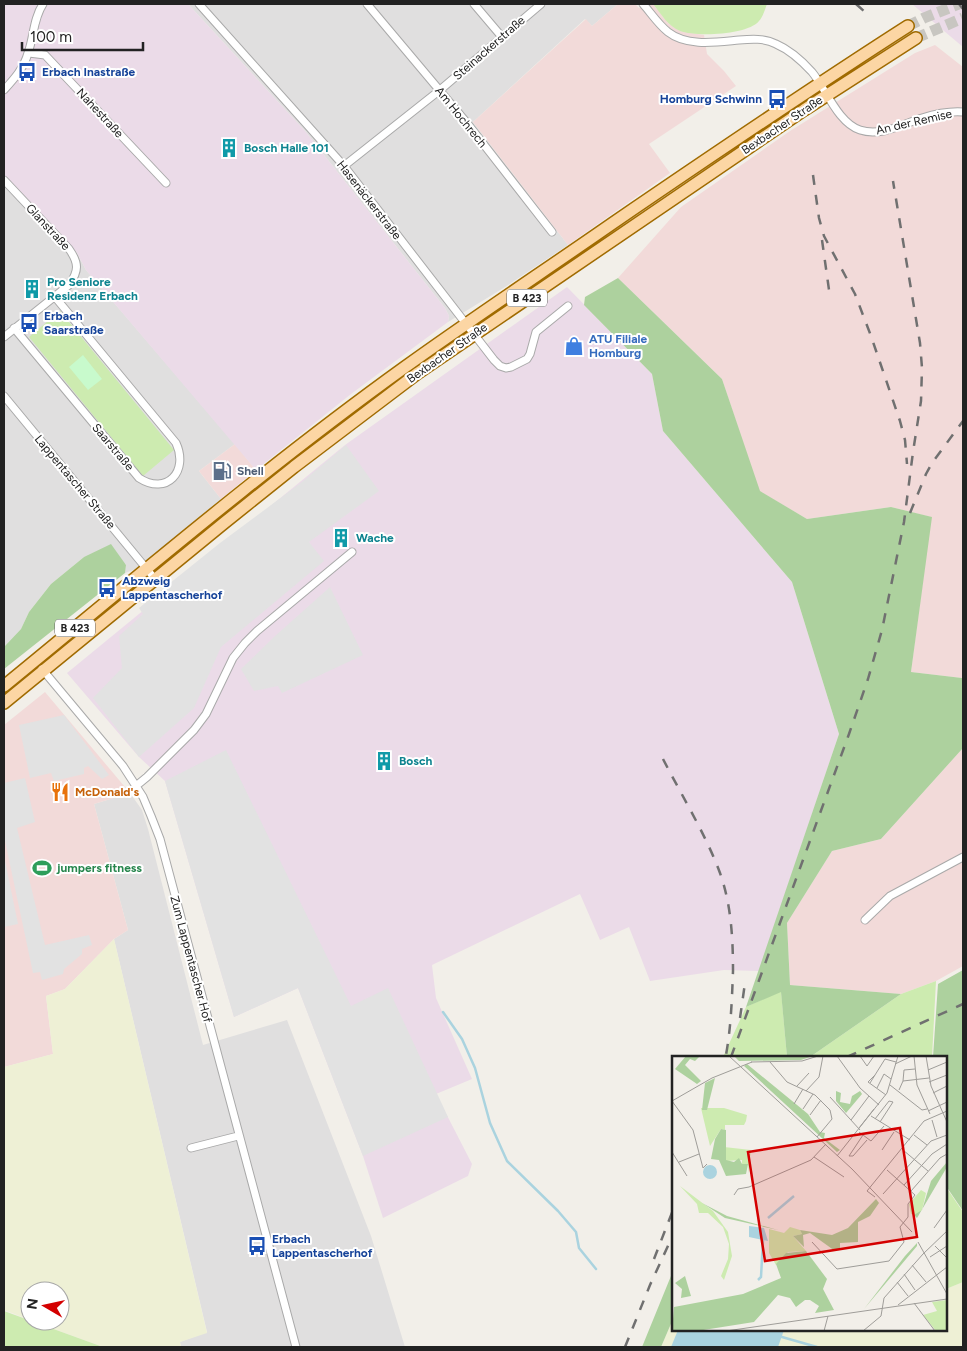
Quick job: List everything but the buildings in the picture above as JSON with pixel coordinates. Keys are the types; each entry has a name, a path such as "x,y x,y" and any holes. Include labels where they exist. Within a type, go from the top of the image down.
{"main road":[{"name":"Bexbacher Straße","path":"4,686 288,455 404,368 467,324 823,89 908,26"},
{"name":"Bexbacher Straße","path":"4,703 294,467 418,373 788,121 823,89 916,38"}],"street":[{"path":"4,90 17,75 29,53 34,25 43,4"},
{"name":"Hasenäckerstraße","path":"199,4 344,166 500,366 511,368 527,359 536,332 568,306"},
{"name":"Am Hochrech","path":"368,4 440,90 552,232"},
{"path":"474,4 502,37"},
{"name":"Steinackerstraße","path":"344,166 440,90 541,4"},
{"name":"An der Remise","path":"643,4 668,32 681,38 709,42 752,39 775,43 803,62 844,119 860,130 867,132 889,130 924,117 941,113 963,112"},
{"name":"Nahestraße","path":"29,53 45,55 166,184"},
{"name":"Glanstraße","path":"4,180 69,248 75,257 77,267 74,278 69,285 4,337"},
{"name":"Saarstraße","path":"14,328 139,478 149,484 156,485 168,481 174,476 180,464 180,455 176,443 55,297"},
{"name":"Lappentascher Straße","path":"4,396 155,579"},
{"path":"136,786 194,730 206,714 233,658 245,643 352,552"},
{"name":"Zum Lappentascher Hof","path":"34,661 123,766 143,796 160,839 296,1347"},
{"path":"865,920 890,896 963,857"},
{"path":"191,1148 238,1136"}],"shaded area":[{"path":"4,4 188,4 305,131 445,308 449,316 448,322 351,394 256,470 86,270 77,253 4,175"},
{"path":"188,4 618,4 592,26 585,19 473,122 568,245 448,322 449,316 445,308 305,131"},
{"path":"618,4 635,4 639,8 645,4 653,4 668,23 680,31 704,35 707,54 736,86 649,144 670,173 568,245 473,122 586,19 592,26"},
{"path":"912,4 963,4 963,47"},
{"path":"935,45 963,67 963,682 962,678 911,672 931,517 891,507 807,519 759,491 722,379 618,278 681,207 790,131 915,53"},
{"path":"4,175 59,232 77,253 86,270 235,444 199,471 221,499 136,569 125,573 126,564 84,557 51,584 29,612 21,629 4,647"},
{"path":"567,287 652,374 663,431 792,582 839,734 759,971 724,970 650,981 629,927 600,940 580,894 432,965 436,998 472,1079 436,1094 472,1164 468,1176 383,1218 363,1156 298,988 234,1017 165,781 139,757 67,673 345,445"},
{"path":"235,444 256,470 221,499 199,471"},
{"path":"346,445 379,491 309,542 324,561 221,647 194,708 139,757 93,698 122,668 119,636 143,614 139,608 220,543 302,482"},
{"path":"330,587 363,655 282,693 278,686 254,691 241,669"},
{"path":"45,692 130,793 94,804 128,930 114,939 65,989 46,996 53,1054 4,1067 4,725"},
{"path":"64,715 109,775 102,779 88,766 84,768 84,774 54,781 51,773 30,778 19,725"},
{"path":"963,748 963,966 936,981 901,994 790,985 787,923 832,851 881,839"},
{"path":"226,750 351,1006 388,988 448,1117 363,1156 298,988 234,1017 165,781"},
{"path":"25,778 35,822 17,828 45,945 89,935 92,945 82,949 82,954 64,969 63,974 42,980 40,972 33,973 4,836 4,783"},
{"path":"130,793 142,810 148,829 203,1045 287,1020 371,1236 405,1347 181,1347 180,1342 207,1332 114,939 128,930 94,804"},
{"path":"4,856 18,924 4,927"}],"green space":[{"path":"653,4 767,4 763,15 753,26 721,34 698,34 676,29"},
{"path":"618,278 722,379 760,491 807,519 891,507 932,517 911,672 962,678 963,748 881,839 832,851 787,923 790,985 901,994 811,1056 787,1056 781,992 746,1007 839,734 792,582 663,431 652,374 584,305 585,297"},
{"path":"60,311 174,450 143,476 29,337"},
{"path":"83,355 102,379 88,390 69,367"},
{"path":"111,544 126,565 125,573 4,669 4,647 21,629 29,612 51,584 84,557"},
{"path":"114,939 207,1333 180,1342 181,1347 103,1347 59,1331 70,1331 70,1281 20,1281 20,1316 4,1310 4,1067 53,1054 46,996 65,989"},
{"path":"963,970 963,1211 947,1187 947,1056 933,1056 938,984"},
{"path":"936,981 932,1056 811,1056 901,994"},
{"path":"781,991 787,1056 723,1056 746,1007"},
{"path":"947,1188 963,1212 963,1282 947,1289"},
{"path":"672,1273 672,1321 661,1347 642,1347"},
{"path":"963,1282 963,1347 661,1347 672,1321 672,1331 947,1331 947,1289"},
{"path":"4,1311 20,1317 20,1331 59,1331 103,1347 4,1347"}],"water":[{"path":"678,1331 784,1331 778,1347 671,1347"}],"waterway":[{"path":"443,1012 462,1039 475,1068 490,1123 507,1161 558,1211 576,1232 579,1248 596,1269"},
{"path":"782,1337 817,1347"}],"tunnel":[{"path":"908,26 959,4"},
{"path":"916,38 963,18"}],"railway":[{"path":"856,4 866,13"},
{"path":"959,4 963,9"},
{"path":"813,175 819,218 824,236 855,294 871,336 900,421 905,440 907,464"},
{"path":"731,1056 868,679 882,630 904,522 921,401 922,368 920,343 893,181"},
{"path":"822,240 830,297"},
{"path":"910,513 932,463 963,421"},
{"path":"663,759 708,844 720,873 727,897 732,933 733,971 726,1055"},
{"path":"740,1018 745,983"},
{"path":"849,1056 963,1004"},
{"path":"654,1259 672,1213"},
{"path":"625,1347 672,1237"}],"place":[{"name":"Erbach Inastraße","path":"27,72"},
{"name":"Homburg Schwinn","path":"777,99"},
{"name":"Bosch Halle 101","path":"229,148"},
{"name":"Pro Seniore Residenz Erbach","path":"32,289"},
{"name":"Erbach Saarstraße","path":"29,323"},
{"name":"ATU Filiale Homburg","path":"574,346"},
{"name":"Shell","path":"222,471"},
{"name":"Wache","path":"341,538"},
{"name":"Abzweig Lappentascherhof","path":"107,588"},
{"name":"Bosch","path":"384,761"},
{"name":"McDonald's","path":"60,792"},
{"name":"jumpers fitness","path":"42,868"},
{"name":"Erbach Lappentascherhof","path":"257,1246"}]}
